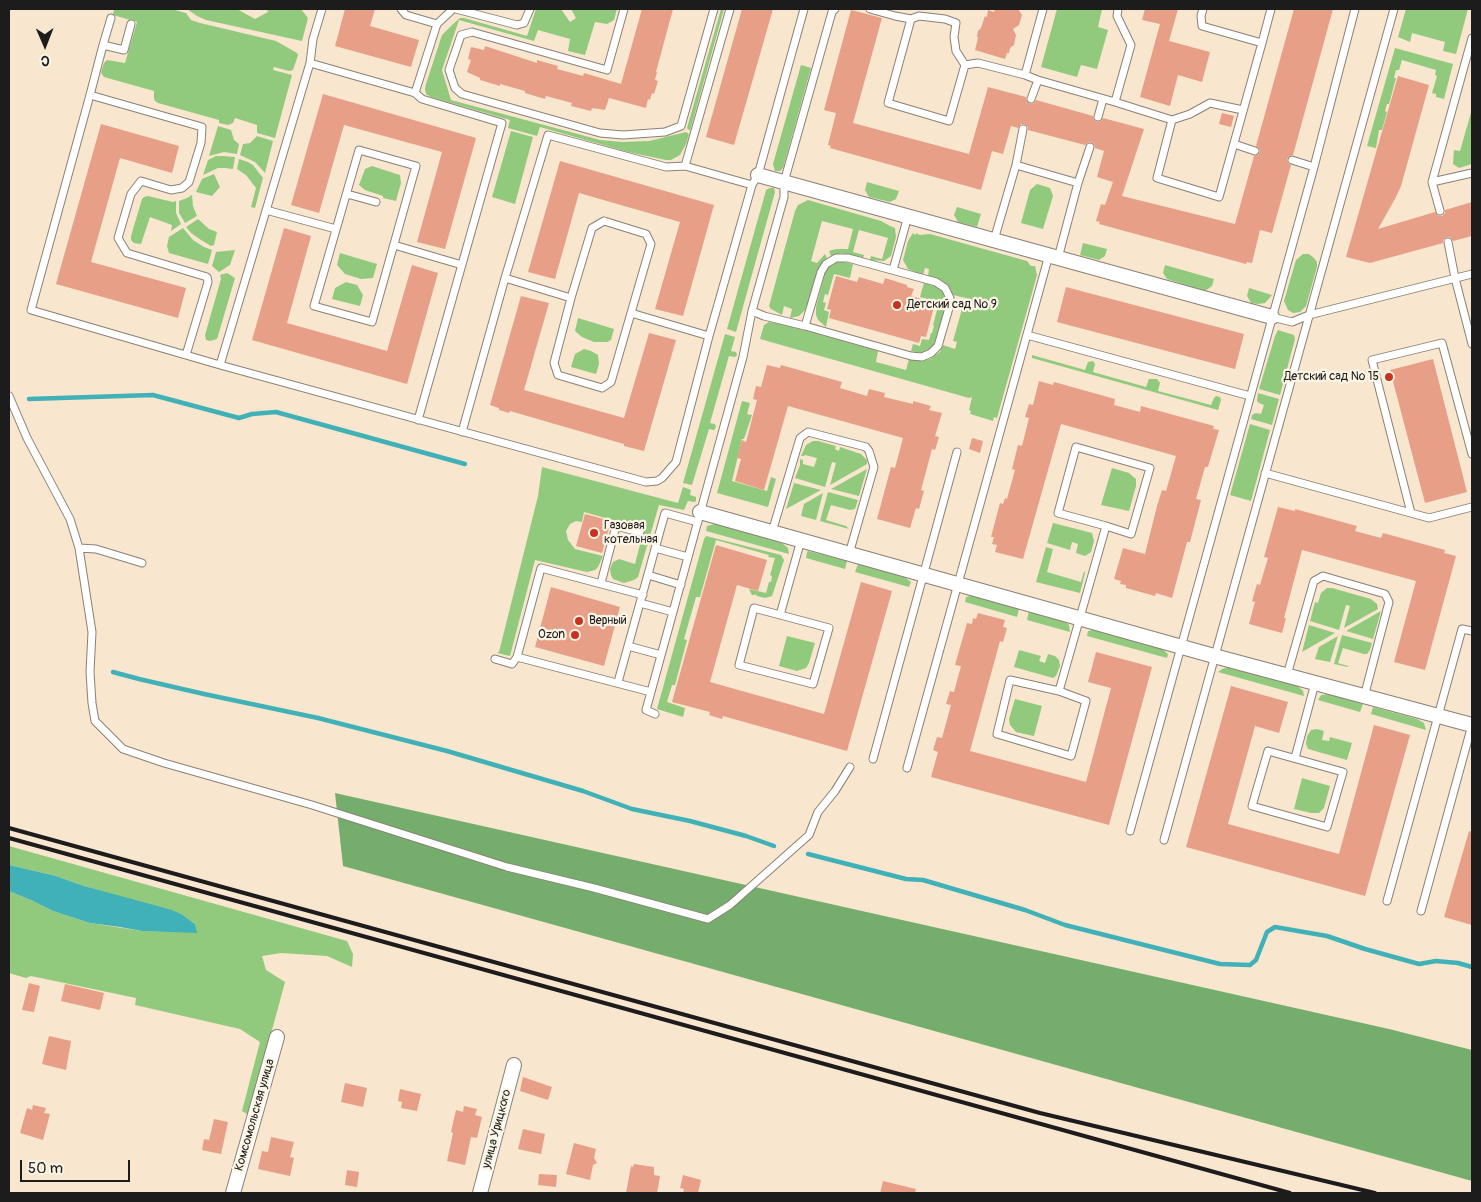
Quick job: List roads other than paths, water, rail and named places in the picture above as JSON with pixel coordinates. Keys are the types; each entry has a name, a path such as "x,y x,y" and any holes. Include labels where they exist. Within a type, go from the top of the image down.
{"street":[{"path":"755,180 784,182 1272,317"},
{"path":"699,517 772,532 1214,656 1472,725"},
{"name":"Комсомольская улица","path":"233,1193 277,1036"},
{"name":"улица Урицкого","path":"480,1193 514,1065"}],"lane":[{"path":"220,365 310,63 313,39 322,9"},
{"path":"401,9 406,15 437,24"},
{"path":"415,93 437,24 455,9 517,25 524,23 530,9"},
{"path":"624,9 607,70 472,32 461,34 449,70 454,88 462,94 600,133 623,135 665,132 681,126 714,9"},
{"path":"685,166 730,9"},
{"path":"111,18 31,310 418,420 646,482 657,482 666,475 676,462 709,336 804,9"},
{"path":"655,714 646,710 743,357 752,311 784,197 784,182 832,12 835,9"},
{"path":"870,9 911,19 919,16 945,19 956,23 954,37 956,51 966,65"},
{"path":"1025,75 1043,9"},
{"path":"1115,102 1131,45 1117,16 1118,9"},
{"path":"1203,9 1201,16 1202,26 1262,43"},
{"path":"1172,120 1157,178 1219,197 1271,9"},
{"path":"1130,831 1314,167 1355,9"},
{"path":"1164,840 1394,9"},
{"path":"911,19 888,103 949,121 966,65"},
{"path":"103,45 124,50 131,24"},
{"path":"1440,211 1432,182 1472,38"},
{"path":"310,63 415,93 422,99 502,123 418,420"},
{"path":"966,65 978,63 1025,75 1172,120 1190,114 1210,103 1243,110"},
{"path":"1031,99 1038,80"},
{"path":"90,95 202,127 200,143 189,182 182,188 172,190 141,181 131,194 118,238 127,253 207,277 208,282 186,355"},
{"path":"1098,117 1103,99"},
{"path":"994,240 1016,165 1023,129"},
{"path":"462,432 548,134 666,167 685,166 755,180"},
{"path":"1234,144 1255,151"},
{"path":"907,768 1027,335 1090,147"},
{"path":"359,150 416,166 372,322 314,306 336,230 359,150"},
{"path":"1292,160 1314,167"},
{"path":"1016,165 1078,183"},
{"path":"1432,182 1472,172"},
{"path":"347,194 376,202"},
{"path":"266,210 336,230"},
{"path":"893,270 908,216"},
{"path":"604,221 646,234 651,244 631,313 612,382 602,388 558,375 554,363 571,298 592,228 604,221"},
{"path":"1448,242 1472,344"},
{"path":"394,245 462,266"},
{"path":"752,311 764,316 912,356 922,357 931,353 938,346 950,298 945,288 936,282 848,258 836,258 826,264 820,272 805,326"},
{"path":"1272,317 1292,322 1309,315 1472,274"},
{"path":"505,278 571,298"},
{"path":"631,313 709,336"},
{"path":"1027,335 1250,396"},
{"path":"1411,513 1372,360 1442,343 1472,454"},
{"path":"9,396 27,438 70,519 79,548 92,632 90,672 92,703 96,722 123,749 507,867 708,919 730,905 809,835 818,812 850,768"},
{"path":"772,532 800,438 808,432 866,447 874,467 850,554"},
{"path":"1076,448 1150,468 1131,534 1106,526 1058,513 1076,448"},
{"path":"873,759 957,452"},
{"path":"1265,473 1429,518 1472,507"},
{"path":"618,682 665,513 699,517"},
{"path":"601,584 616,526 640,532"},
{"path":"1059,691 1106,526"},
{"path":"780,615 800,540"},
{"path":"79,548 124,554 142,563"},
{"path":"655,548 688,557"},
{"path":"496,659 512,664 518,657 541,568 642,595"},
{"path":"648,575 681,584"},
{"path":"1287,676 1314,581 1323,576 1385,594 1390,602 1364,697"},
{"path":"640,603 673,612"},
{"path":"754,608 780,615 829,628 813,684 739,665 754,608"},
{"path":"1387,902 1462,629 1472,632"},
{"path":"628,646 661,655"},
{"path":"518,657 651,692"},
{"path":"1010,680 1059,691 1086,701 1071,756 997,734 1010,680"},
{"path":"1295,758 1315,683"},
{"path":"1421,911 1472,725"},
{"path":"1268,751 1295,758 1343,772 1328,827 1252,806 1268,751"}],"water":[{"path":"9,865 56,876 84,886 172,910 195,924 197,933 142,931 90,923 53,911 9,891"}],"waterway":[{"path":"29,399 153,395 239,418 252,414 276,412 465,464"},
{"path":"113,672 204,694 318,718 447,751 583,791 632,809 690,821 746,836 774,846"},
{"path":"808,854 906,879 923,880 1025,910 1065,925 1220,964 1250,965 1256,960 1267,932 1275,927 1327,936 1419,964 1436,961 1458,963 1472,967"}],"railway":[{"path":"9,828 1040,1113 1375,1193"},
{"path":"9,838 1290,1193"}],"place":[{"name":"Детский сад № 9","path":"897,305"},
{"name":"Детский сад № 15","path":"1389,377"},
{"name":"Газовая котельная","path":"594,533"},
{"name":"Верный","path":"579,621"},
{"name":"Ozon","path":"575,635"}]}
